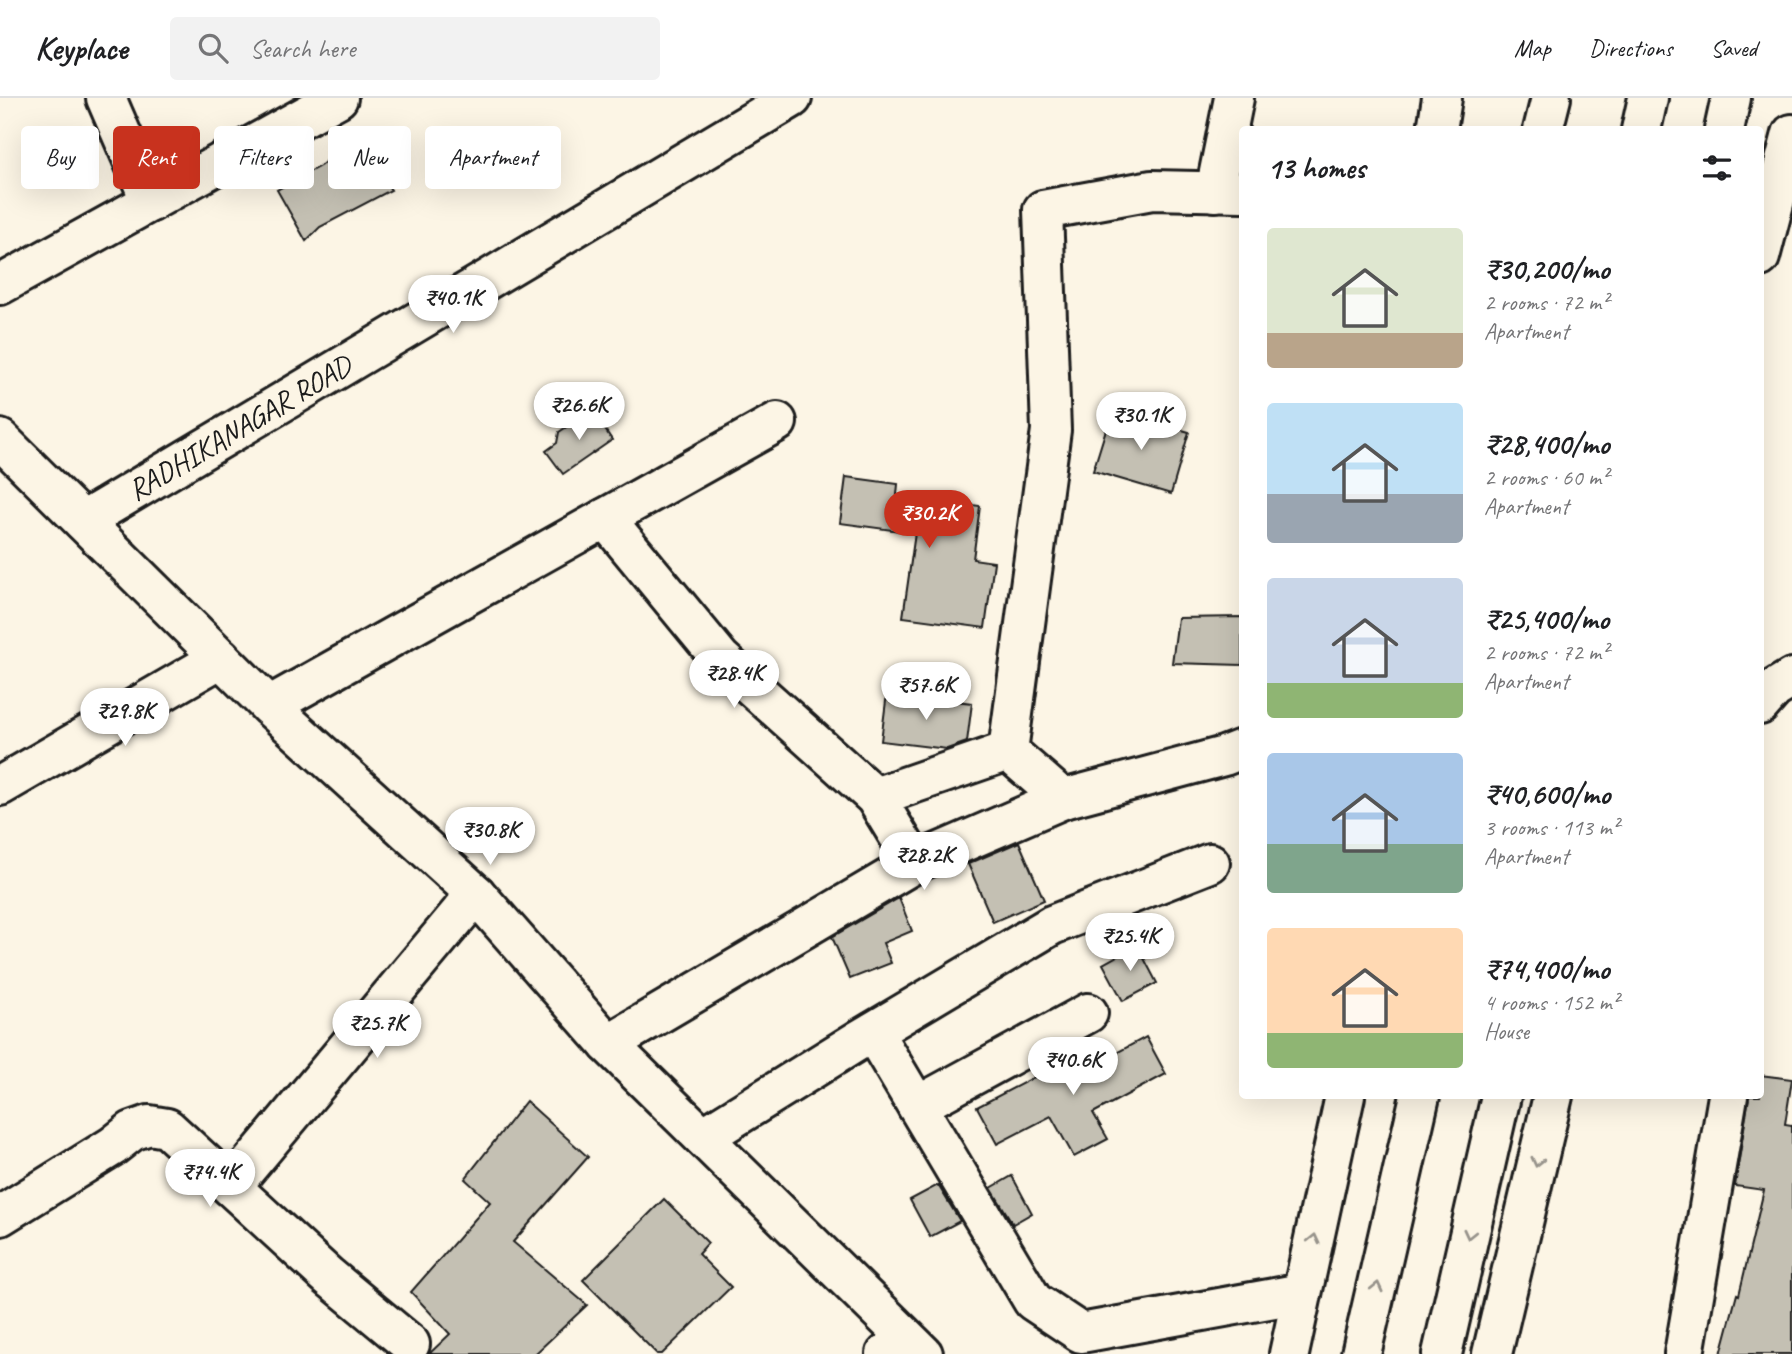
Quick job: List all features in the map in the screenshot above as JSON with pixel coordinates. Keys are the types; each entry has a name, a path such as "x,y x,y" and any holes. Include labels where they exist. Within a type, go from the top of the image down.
{"main road":[{"path":"106,98 151,202"},
{"path":"0,285 337,98"},
{"name":"RADHIKANAGAR ROAD","path":"83,521 792,98"},
{"path":"1008,751 1051,429 1043,210 1152,190 1229,192 1234,98"},
{"path":"1438,126 1442,98"},
{"path":"1544,126 1550,98"},
{"path":"1642,126 1648,98"},
{"path":"1725,126 1731,98"},
{"path":"1764,242 1792,134"},
{"path":"269,706 777,422"},
{"path":"0,439 269,706 476,894 608,1044 703,1137 905,1349"},
{"path":"605,518 721,659 875,796 915,863"},
{"path":"0,786 221,658"},
{"path":"1764,701 1792,678"},
{"path":"608,1044 915,863 1063,799 1239,750"},
{"path":"875,796 1008,751"},
{"path":"1008,751 1063,799"},
{"path":"703,1137 1052,925 1210,863"},
{"path":"231,1187 476,894"},
{"path":"917,1106 1088,1013"},
{"path":"873,1032 1033,1301 1081,1333 1302,1293"},
{"path":"1289,1354 1344,1099"},
{"path":"1361,1354 1419,1099"},
{"path":"1442,1354 1500,1099"},
{"path":"1492,1354 1552,1099"},
{"path":"1684,1354 1727,1099"},
{"path":"0,1216 113,1146 132,1131 149,1125 167,1128 328,1276 410,1344"}],"building":[{"path":"328,160 328,189 391,190 320,227 306,241 277,190 314,189 314,169"},
{"path":"592,410 612,440 563,474 546,451 557,443 559,432"},
{"path":"1112,410 1189,432 1171,494 1093,471"},
{"path":"846,477 898,484 897,495 980,506 973,559 994,562 985,628 903,617 915,533 840,523"},
{"path":"1239,617 1239,665 1172,663 1178,618"},
{"path":"887,693 972,703 967,742 947,749 881,741"},
{"path":"1019,842 1044,900 993,922 968,864"},
{"path":"899,898 912,931 883,943 891,963 850,979 832,937"},
{"path":"1137,945 1157,983 1123,1001 1103,964"},
{"path":"1146,1037 1166,1074 1093,1113 1108,1139 1074,1157 1051,1116 997,1144 977,1107 1069,1059 1077,1074"},
{"path":"1764,1076 1792,1079 1785,1124 1792,1125 1792,1354 1721,1354 1737,1294 1739,1295 1764,1190 1735,1186 1749,1099 1764,1099"},
{"path":"526,1101 588,1157 513,1242 587,1305 535,1354 429,1354 450,1334 411,1292 490,1202 465,1179"},
{"path":"1012,1176 1032,1213 1013,1224 991,1188"},
{"path":"938,1185 960,1221 930,1237 910,1200"},
{"path":"664,1199 708,1243 698,1254 731,1287 662,1354 657,1354 583,1280"}]}
